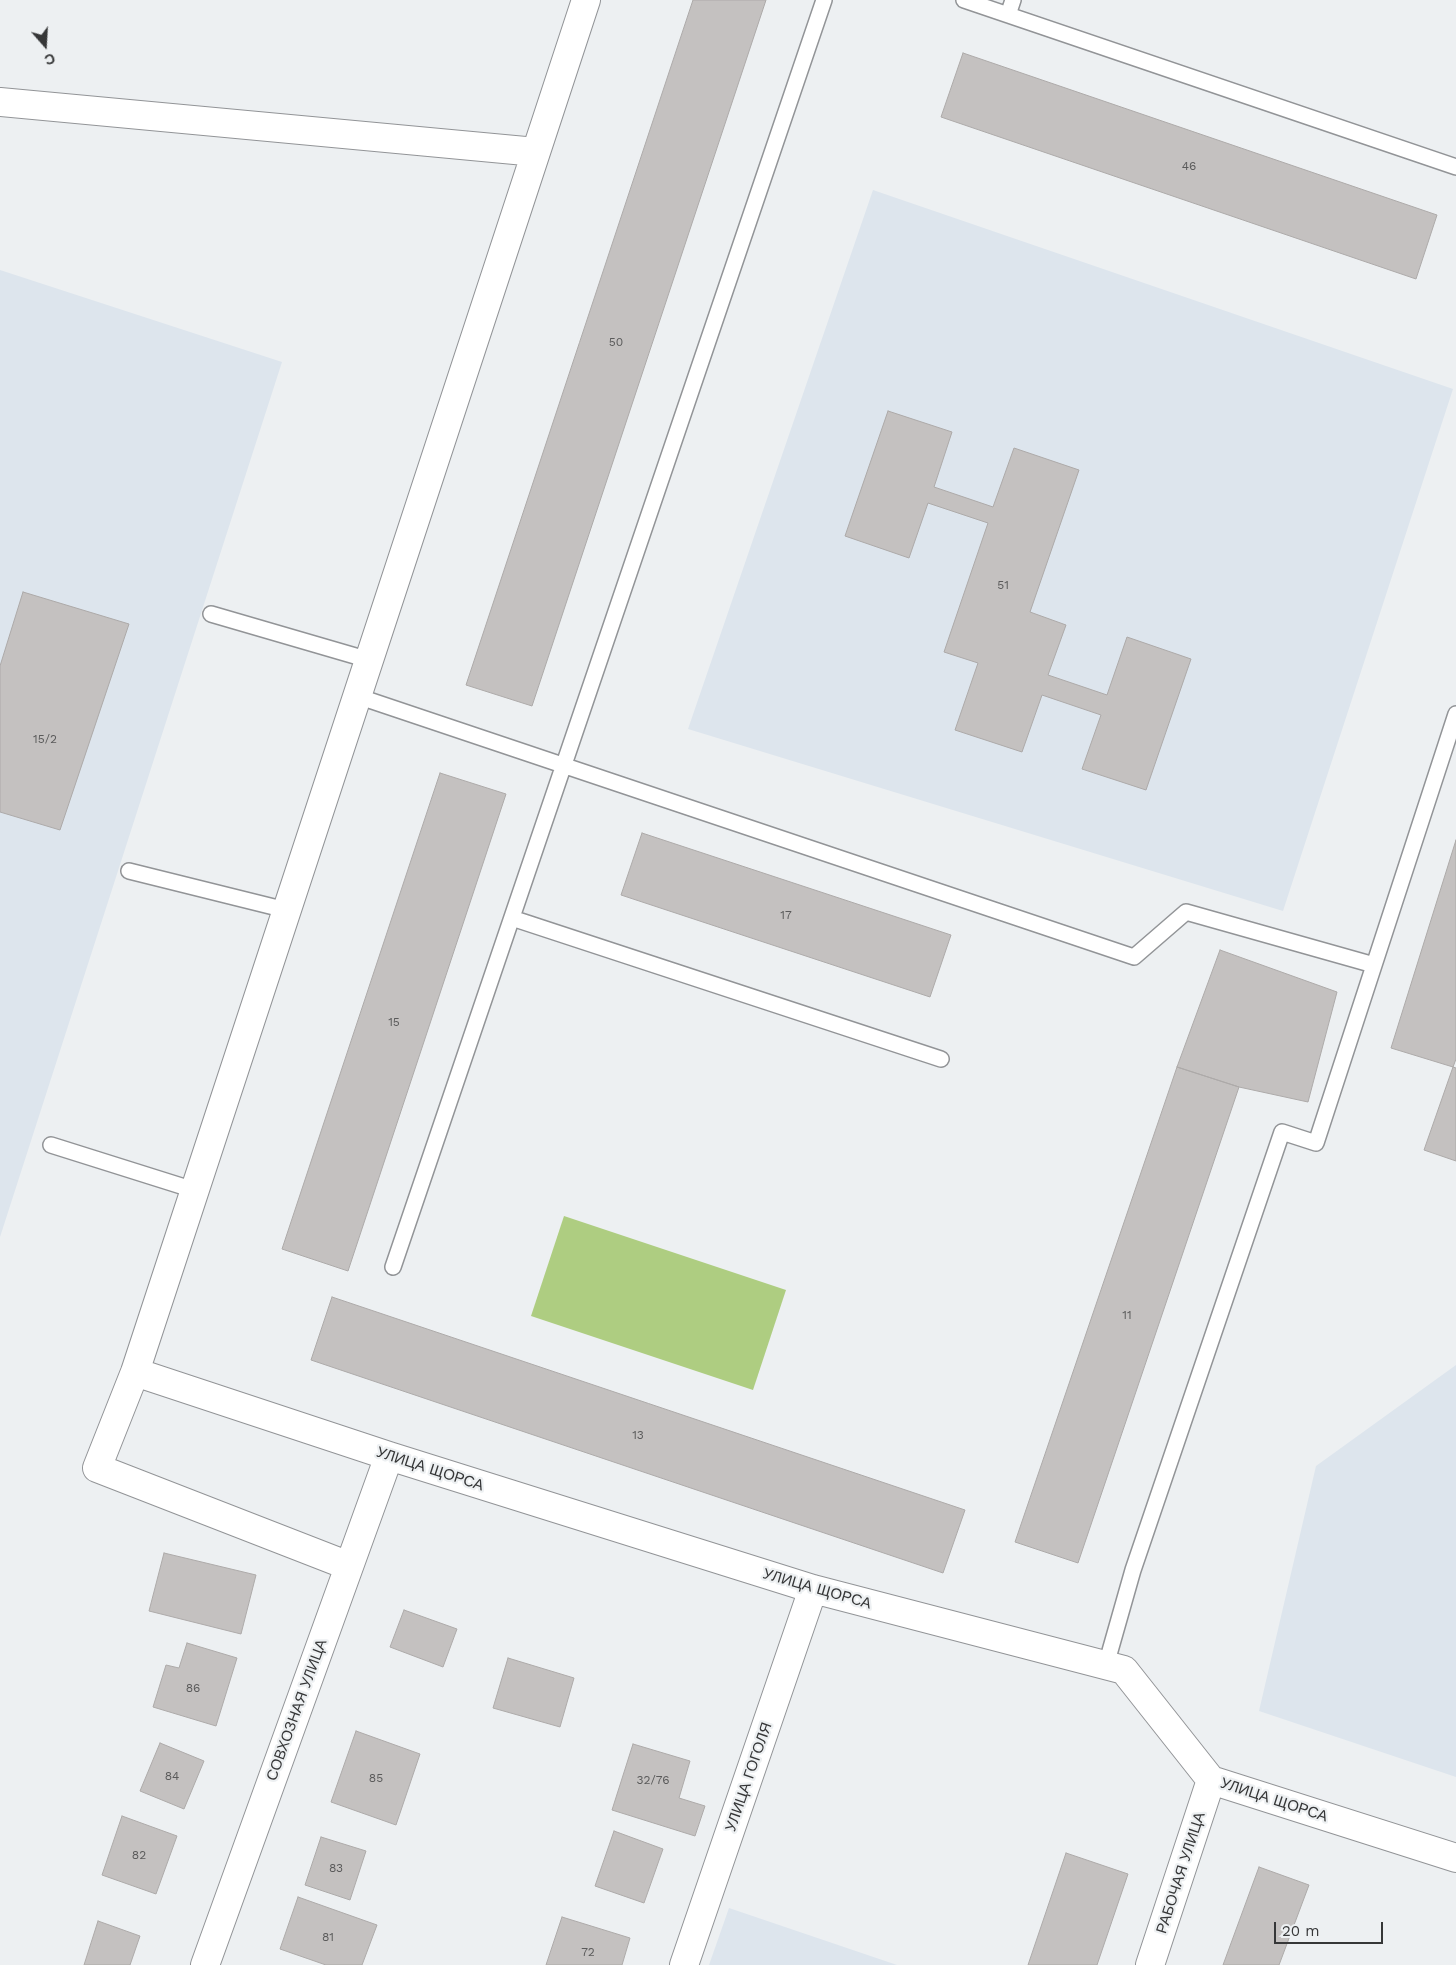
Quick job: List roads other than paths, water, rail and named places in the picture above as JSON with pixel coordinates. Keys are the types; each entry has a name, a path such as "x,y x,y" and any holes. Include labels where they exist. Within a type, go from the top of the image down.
{"street":[{"path":"349,1566 97,1468 134,1372 586,0"},
{"path":"0,102 536,152"},
{"name":"УЛИЦА ЩОРСА","path":"134,1372 389,1456 813,1589 1124,1670 1211,1780 1456,1858"},
{"name":"СОВХОЗНАЯ УЛИЦА","path":"205,1965 389,1456"},
{"name":"УЛИЦА ГОГОЛЯ","path":"684,1965 813,1589"},
{"name":"РАБОЧАЯ УЛИЦА","path":"1150,1965 1211,1780"}],"lane":[{"path":"393,1267 824,0"},
{"path":"964,0 1456,167"},
{"path":"1008,15 1013,0"},
{"path":"212,614 369,660"},
{"path":"357,696 1134,957 1186,912 1374,965"},
{"path":"1106,1665 1133,1570 1282,1132 1316,1143 1456,714"},
{"path":"129,871 286,910"},
{"path":"512,918 941,1059"},
{"path":"51,1145 194,1190"}]}
